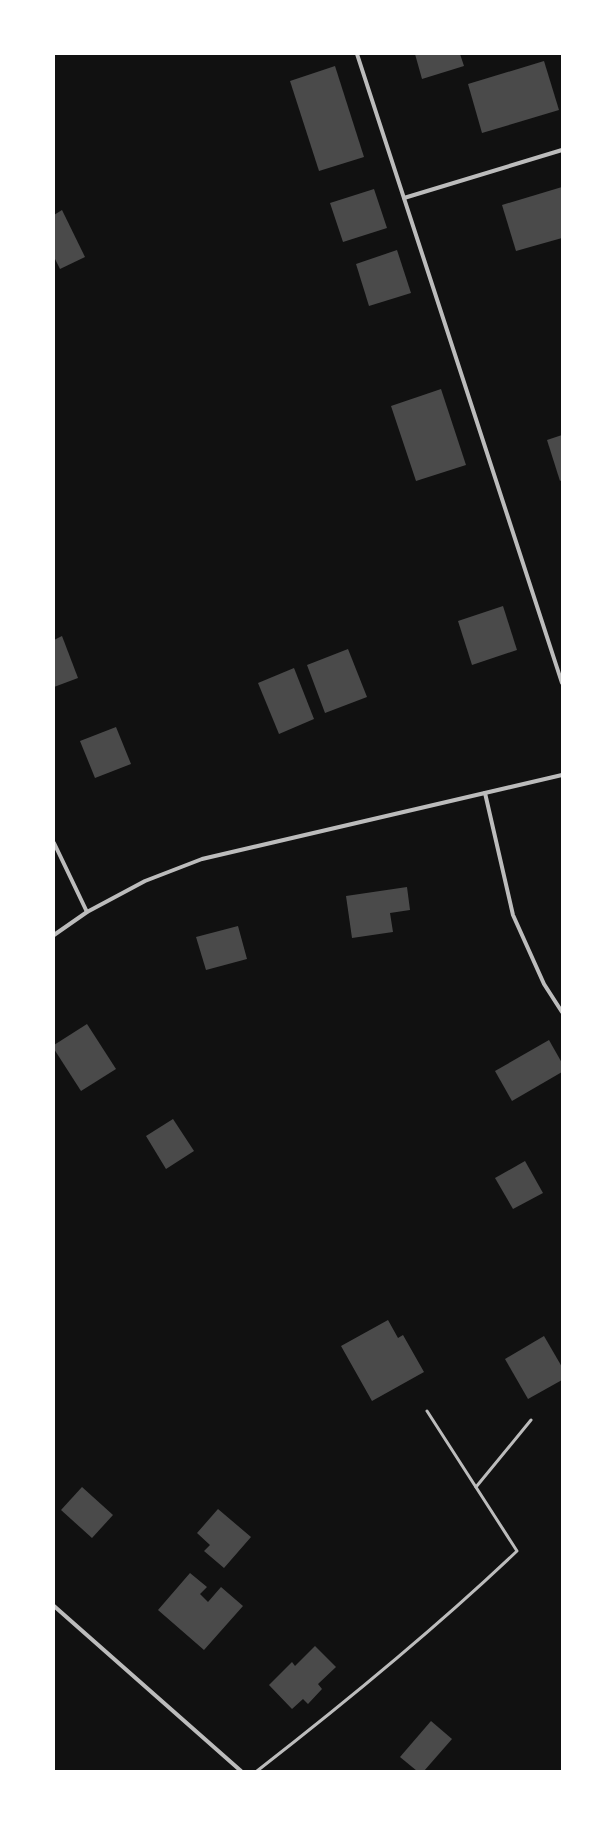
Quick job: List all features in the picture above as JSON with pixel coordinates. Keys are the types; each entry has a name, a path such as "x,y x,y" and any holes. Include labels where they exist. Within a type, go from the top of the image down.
{"street":[{"path":"357,54 562,683"},
{"path":"404,198 562,150"},
{"path":"54,935 87,912 145,881 202,859 562,775"},
{"path":"485,793 513,915 544,984 562,1012"},
{"path":"54,842 87,912"},
{"path":"54,1606 241,1771"}],"lane":[{"path":"258,1771 348,1700 426,1634 517,1551 427,1411"},
{"path":"476,1487 531,1420"}],"building":[{"path":"415,54 460,54 464,66 422,79"},
{"path":"544,61 559,110 482,133 468,84"},
{"path":"335,66 364,157 319,171 290,81"},
{"path":"562,187 562,238 516,251 502,205"},
{"path":"374,189 387,228 343,242 330,203"},
{"path":"62,210 85,257 60,269 54,257 54,215"},
{"path":"397,250 411,293 369,306 356,264"},
{"path":"441,389 466,465 416,481 391,406"},
{"path":"562,435 562,480 560,481 547,440"},
{"path":"503,606 517,650 472,665 458,621"},
{"path":"62,636 78,678 54,687 54,640"},
{"path":"348,649 367,697 325,713 307,665"},
{"path":"294,668 314,719 279,734 258,683"},
{"path":"116,727 131,764 95,778 80,741"},
{"path":"407,887 410,910 390,913 393,932 352,938 346,896"},
{"path":"238,926 247,959 206,970 196,937"},
{"path":"87,1024 116,1069 81,1091 54,1049 54,1045"},
{"path":"549,1040 562,1063 562,1072 512,1101 495,1071"},
{"path":"173,1119 194,1151 166,1169 146,1136"},
{"path":"525,1161 543,1193 513,1209 495,1178"},
{"path":"388,1320 398,1338 403,1335 424,1372 372,1401 341,1346"},
{"path":"544,1336 562,1367 562,1380 528,1399 505,1359"},
{"path":"82,1487 113,1515 92,1538 61,1510"},
{"path":"218,1509 251,1537 224,1568 204,1551 210,1545 197,1533"},
{"path":"190,1573 207,1587 200,1594 208,1602 221,1587 243,1606 204,1650 158,1610"},
{"path":"315,1646 336,1667 318,1684 322,1689 308,1704 303,1699 292,1709 269,1685 292,1662 295,1666"},
{"path":"431,1721 452,1739 424,1771 417,1771 400,1757"}]}
